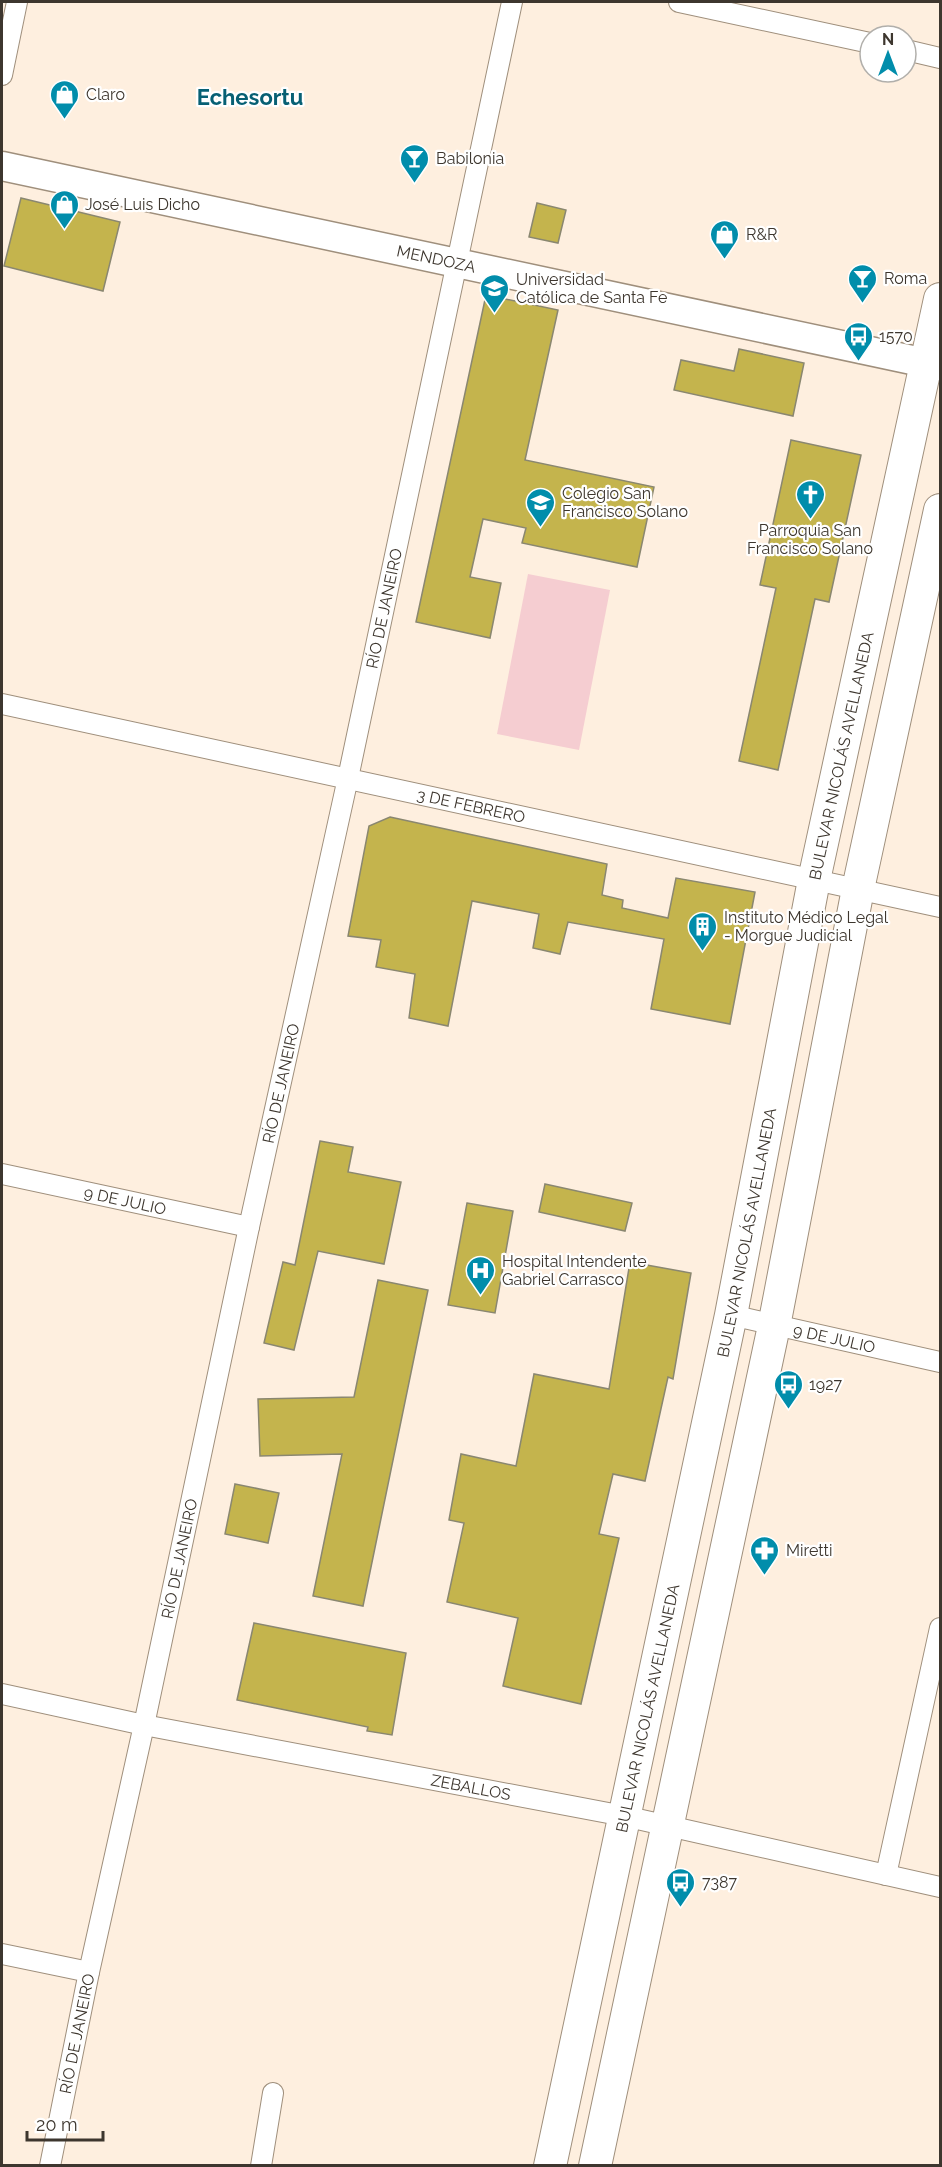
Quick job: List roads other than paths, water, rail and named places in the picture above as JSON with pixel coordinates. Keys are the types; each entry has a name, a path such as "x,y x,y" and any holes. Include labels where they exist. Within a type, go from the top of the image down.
{"main road":[{"name":"MENDOZA","path":"2,166 934,365"},
{"name":"BULEVAR NICOLÁS AVELLANEDA","path":"550,2166 731,1315 814,880 934,365 940,299"},
{"path":"595,2166 774,1326 858,890 940,510"}],"street":[{"path":"2,75 17,2"},
{"name":"RÍO DE JANEIRO","path":"50,2166 89,1972 348,778 512,2"},
{"path":"680,2 858,40"},
{"path":"918,53 940,58"},
{"name":"3 DE FEBRERO","path":"2,704 940,906"},
{"name":"9 DE JULIO","path":"2,1174 249,1227"},
{"name":"9 DE JULIO","path":"731,1315 940,1362"},
{"path":"886,1875 940,1628"},
{"name":"ZEBALLOS","path":"2,1694 144,1725 624,1816 940,1887"},
{"path":"2,1954 89,1972"},
{"path":"261,2166 273,2093"}],"place":[{"name":"Claro","path":"65,120"},
{"name":"Babilonia","path":"415,184"},
{"name":"José Luis Dicho","path":"64,230"},
{"name":"R&R","path":"725,260"},
{"name":"Roma","path":"863,304"},
{"name":"Universidad Católica de Santa Fe","path":"495,314"},
{"name":"1570","path":"858,362"},
{"name":"Parroquia San Francisco Solano","path":"810,520"},
{"name":"Colegio San Francisco Solano","path":"541,528"},
{"name":"Instituto Médico Legal - Morgue Judicial","path":"703,952"},
{"name":"Hospital Intendente Gabriel Carrasco","path":"481,1296"},
{"name":"1927","path":"788,1410"},
{"name":"Miretti","path":"765,1576"},
{"name":"7387","path":"681,1908"}],"district":[{"name":"Echesortu","path":"250,97"}]}
